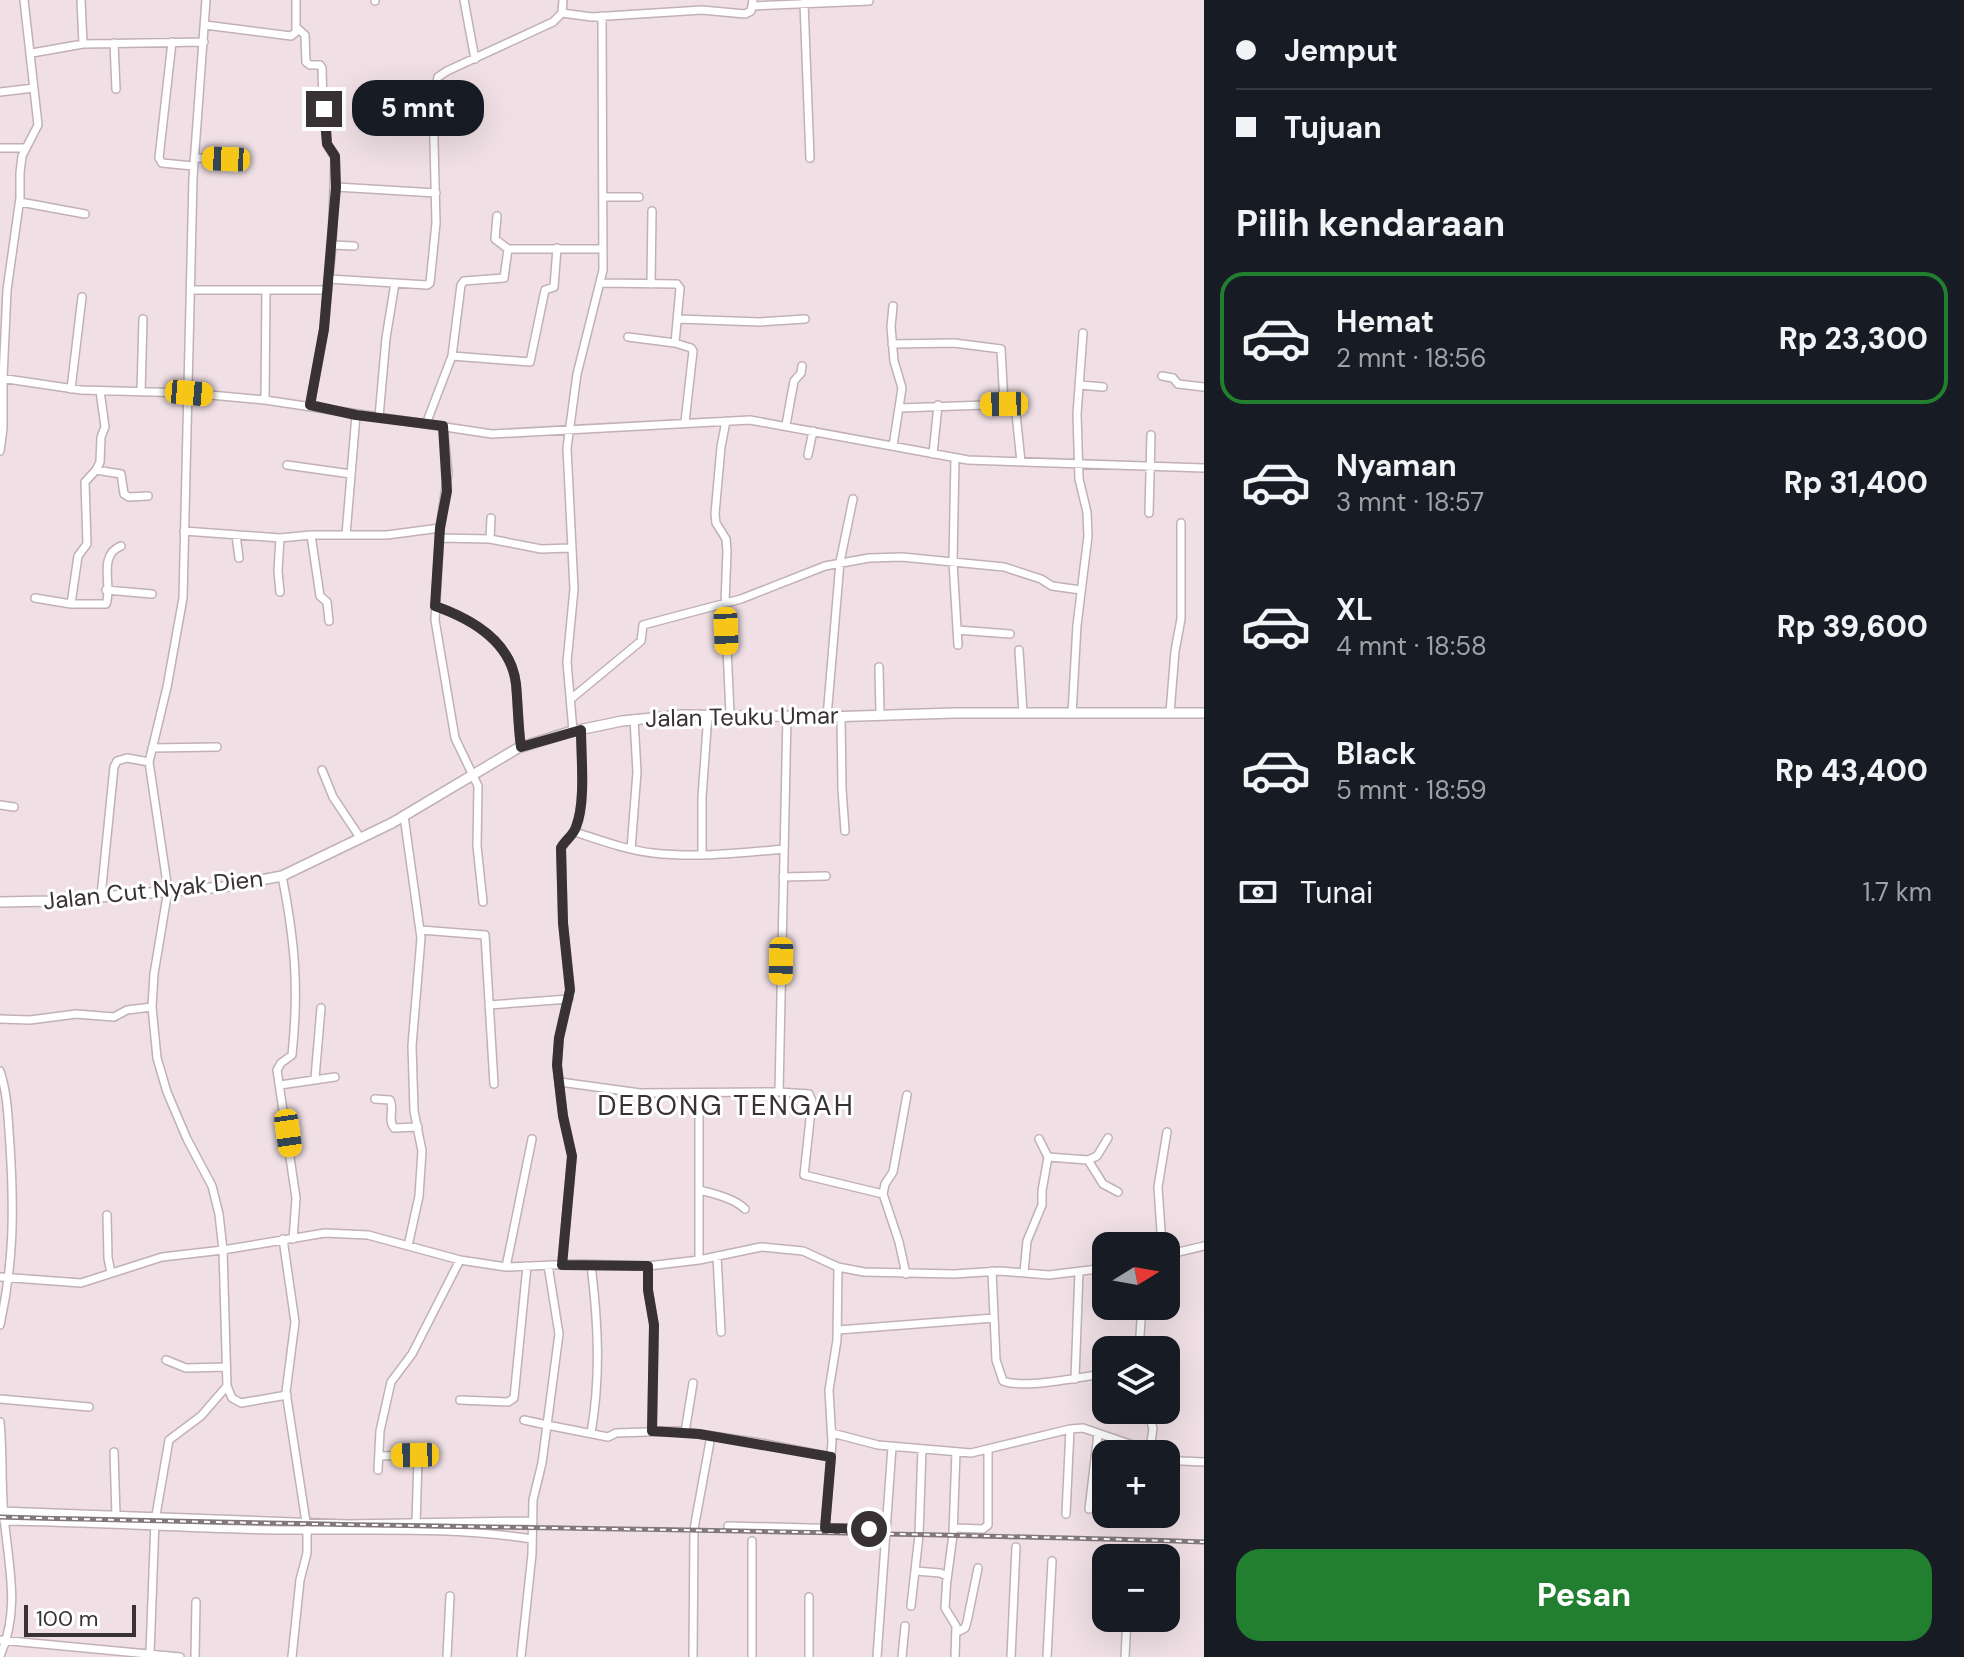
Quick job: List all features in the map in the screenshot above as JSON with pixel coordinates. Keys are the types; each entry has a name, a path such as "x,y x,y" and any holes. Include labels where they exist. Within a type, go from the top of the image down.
{"main road":[{"name":"Jalan Teuku Umar","path":"304,868 404,816 521,747 577,730 634,719 708,714 827,717 880,714 1204,713"},
{"name":"Jalan Cut Nyak Dien","path":"0,902 51,901 237,886 304,868"}],"street":[{"path":"0,451 3,428 3,290 20,202 20,173 26,148 38,125 24,0"},
{"path":"81,0 83,44"},
{"path":"206,0 194,162 181,615 149,762 168,890 154,974 152,1007 157,1058 167,1092 212,1186 219,1214 227,1386 234,1400 241,1403 287,1395"},
{"path":"205,25 291,36 296,32 296,0"},
{"path":"464,0 475,59"},
{"path":"329,279 430,283 436,223 434,87 438,77 553,22 562,13 563,0"},
{"path":"702,10 703,0"},
{"path":"562,13 602,16 702,10 745,14 750,12 753,3 869,1"},
{"path":"804,3 810,158"},
{"path":"562,1265 572,1156 557,1065 570,976 563,923 561,848 575,832 581,798 577,730 567,662 574,589 567,448 577,374 601,283 604,197 602,16"},
{"path":"296,27 304,32 306,62 322,68 327,144 335,156 336,187 328,290 310,405"},
{"path":"172,42 159,158 162,163 226,159"},
{"path":"32,53 83,44 204,42"},
{"path":"114,43 116,89"},
{"path":"0,92 34,88"},
{"path":"0,148 26,148"},
{"path":"336,187 436,193"},
{"path":"604,197 639,197"},
{"path":"20,202 85,214"},
{"path":"651,284 652,211"},
{"path":"497,216 495,239 508,249 603,249"},
{"path":"332,245 354,246"},
{"path":"452,356 530,362 545,289 554,287 557,248"},
{"path":"426,424 452,356 461,285 469,279 504,278 508,249"},
{"path":"379,417 386,338 395,283"},
{"path":"601,283 679,286 675,343"},
{"path":"192,290 328,290"},
{"path":"265,400 266,290"},
{"path":"71,389 82,297"},
{"path":"893,306 892,344 902,388 893,446"},
{"path":"141,392 143,319"},
{"path":"679,319 759,322 805,319"},
{"path":"1072,714 1088,536 1087,512 1079,479 1077,414 1083,333"},
{"path":"628,337 691,348 685,422"},
{"path":"892,344 954,343 1001,349 1004,404"},
{"path":"786,425 794,381 801,373 802,366"},
{"path":"1162,376 1173,378 1178,384 1204,387"},
{"path":"1,378 71,389 189,393 265,400 356,415 513,434 570,428 750,420 955,458 1204,468"},
{"path":"1080,385 1103,387"},
{"path":"71,604 78,556 87,544 85,482 100,462 101,437 105,427 100,391"},
{"path":"933,454 938,405"},
{"path":"899,408 1016,406 1021,462"},
{"path":"346,535 356,415"},
{"path":"726,421 715,507 716,523 726,539 725,603 730,714"},
{"path":"443,426 448,473 435,606 439,651 455,738 479,793 477,846 483,902"},
{"path":"808,455 813,431"},
{"path":"1149,513 1151,435"},
{"path":"955,458 953,562 958,645"},
{"path":"287,465 351,474"},
{"path":"96,470 121,474 124,494 129,497 148,496"},
{"path":"827,717 840,562 853,499"},
{"path":"490,539 491,518"},
{"path":"1170,713 1181,619 1181,523"},
{"path":"184,531 280,538 440,533 541,549 570,548"},
{"path":"236,535 239,558"},
{"path":"311,535 320,596 327,602 329,621"},
{"path":"280,538 280,592"},
{"path":"35,598 71,604 106,604 109,556 121,546"},
{"path":"572,698 641,641 643,625 725,603 840,562 886,557 1004,567 1041,579 1052,586 1081,590"},
{"path":"106,590 152,594"},
{"path":"435,606 464,616 490,636 504,652 516,683 521,747"},
{"path":"957,630 1010,634"},
{"path":"1019,650 1023,713"},
{"path":"879,667 880,714"},
{"path":"702,854 708,714"},
{"path":"779,1092 787,715"},
{"path":"841,716 845,831"},
{"path":"631,849 637,772 634,719"},
{"path":"152,748 217,747"},
{"path":"101,896 114,767 117,761 127,758 149,762"},
{"path":"322,770 333,797 361,839"},
{"path":"0,805 14,807"},
{"path":"404,816 415,907 421,930 412,1046 414,1111 422,1151 419,1196 408,1246"},
{"path":"575,832 653,853 726,855 784,849"},
{"path":"282,876 296,967 292,1055 278,1066 296,1198 293,1239"},
{"path":"783,877 826,876"},
{"path":"421,930 485,935 494,1084"},
{"path":"296,967 307,965"},
{"path":"489,1005 569,999"},
{"path":"0,1019 30,1020 76,1014 114,1017 127,1010 152,1007"},
{"path":"315,1078 321,1008"},
{"path":"0,1071 6,1097 12,1189 10,1278 0,1325"},
{"path":"280,1085 335,1077"},
{"path":"560,1082 625,1092 809,1094 812,1101 804,1175 883,1194"},
{"path":"699,1095 699,1260"},
{"path":"906,1274 883,1194 893,1172 907,1095"},
{"path":"375,1099 390,1100 390,1121 394,1128 418,1127"},
{"path":"1161,1232 1158,1187 1167,1132"},
{"path":"1048,1157 1088,1160 1097,1156 1108,1138"},
{"path":"506,1267 532,1139"},
{"path":"1024,1272 1027,1241 1042,1205 1048,1157 1039,1139"},
{"path":"1088,1160 1103,1184 1118,1192"},
{"path":"699,1190 720,1196 745,1209"},
{"path":"107,1215 111,1273"},
{"path":"0,1277 81,1283 162,1257 325,1233 358,1234 460,1260 506,1267 648,1266 699,1260 746,1249 781,1247 803,1251 838,1267 864,1272 992,1271 1049,1275 1092,1270"},
{"path":"283,1239 295,1322 287,1395 306,1525 307,1553 300,1580 292,1657"},
{"path":"1180,1252 1204,1246"},
{"path":"717,1256 721,1332"},
{"path":"378,1470 380,1431 391,1382 412,1354 460,1260"},
{"path":"521,1657 533,1500 542,1463 559,1334 548,1265"},
{"path":"591,1265 599,1366 591,1433"},
{"path":"460,1400 508,1402 514,1398 527,1266"},
{"path":"648,1266 648,1290 654,1325 652,1431"},
{"path":"825,1528 832,1433 829,1390 838,1330 838,1267"},
{"path":"992,1271 996,1360 1003,1381 1011,1384 1092,1376"},
{"path":"1075,1379 1079,1272"},
{"path":"838,1330 994,1318"},
{"path":"166,1360 186,1368 226,1367"},
{"path":"685,1432 693,1383"},
{"path":"147,1654 155,1516 169,1440 201,1416 227,1386"},
{"path":"0,1399 89,1407"},
{"path":"524,1420 608,1437 616,1433 685,1432 831,1457"},
{"path":"0,1422 2,1511 12,1570 12,1598 0,1656"},
{"path":"832,1433 892,1447 956,1452 988,1450 1083,1428 1115,1440"},
{"path":"1066,1514 1070,1429"},
{"path":"1089,1509 1098,1434"},
{"path":"693,1657 694,1529 711,1436"},
{"path":"877,1657 892,1447"},
{"path":"911,1606 916,1571 922,1449"},
{"path":"953,1528 983,1529 988,1525 988,1450"},
{"path":"114,1452 116,1515"},
{"path":"955,1657 957,1632 945,1608 956,1452"},
{"path":"380,1456 415,1455 418,1458 416,1524"},
{"path":"1180,1461 1204,1462"},
{"path":"2,1511 451,1531 532,1539"},
{"path":"4,1521 155,1526 533,1521"},
{"path":"728,1526 885,1530"},
{"path":"752,1541 752,1657"},
{"path":"1011,1657 1016,1547"},
{"path":"1047,1657 1052,1561"},
{"path":"957,1632 965,1628 967,1622 978,1568"},
{"path":"916,1571 945,1574 947,1580"},
{"path":"447,1657 450,1596"},
{"path":"809,1597 809,1657"},
{"path":"195,1657 196,1602"},
{"path":"902,1657 905,1626"},
{"path":"1125,1657 1126,1632"},
{"path":"3,1641 180,1657"}],"railway":[{"path":"0,1517 1204,1542"}],"district":[{"name":"DEBONG TENGAH","path":"726,1105"}],"route":[{"path":"324,109 327,144 335,156 336,187 324,329 310,405 356,415 443,426 448,473 440,528 435,606 464,616 490,636 504,652 516,683 521,747 581,730 578,823 575,832 561,848 561,894 570,990 559,1038 557,1065 572,1156 562,1265 648,1266 647,1281 654,1325 652,1431 678,1431 761,1443 831,1457 825,1528 869,1529"}]}
